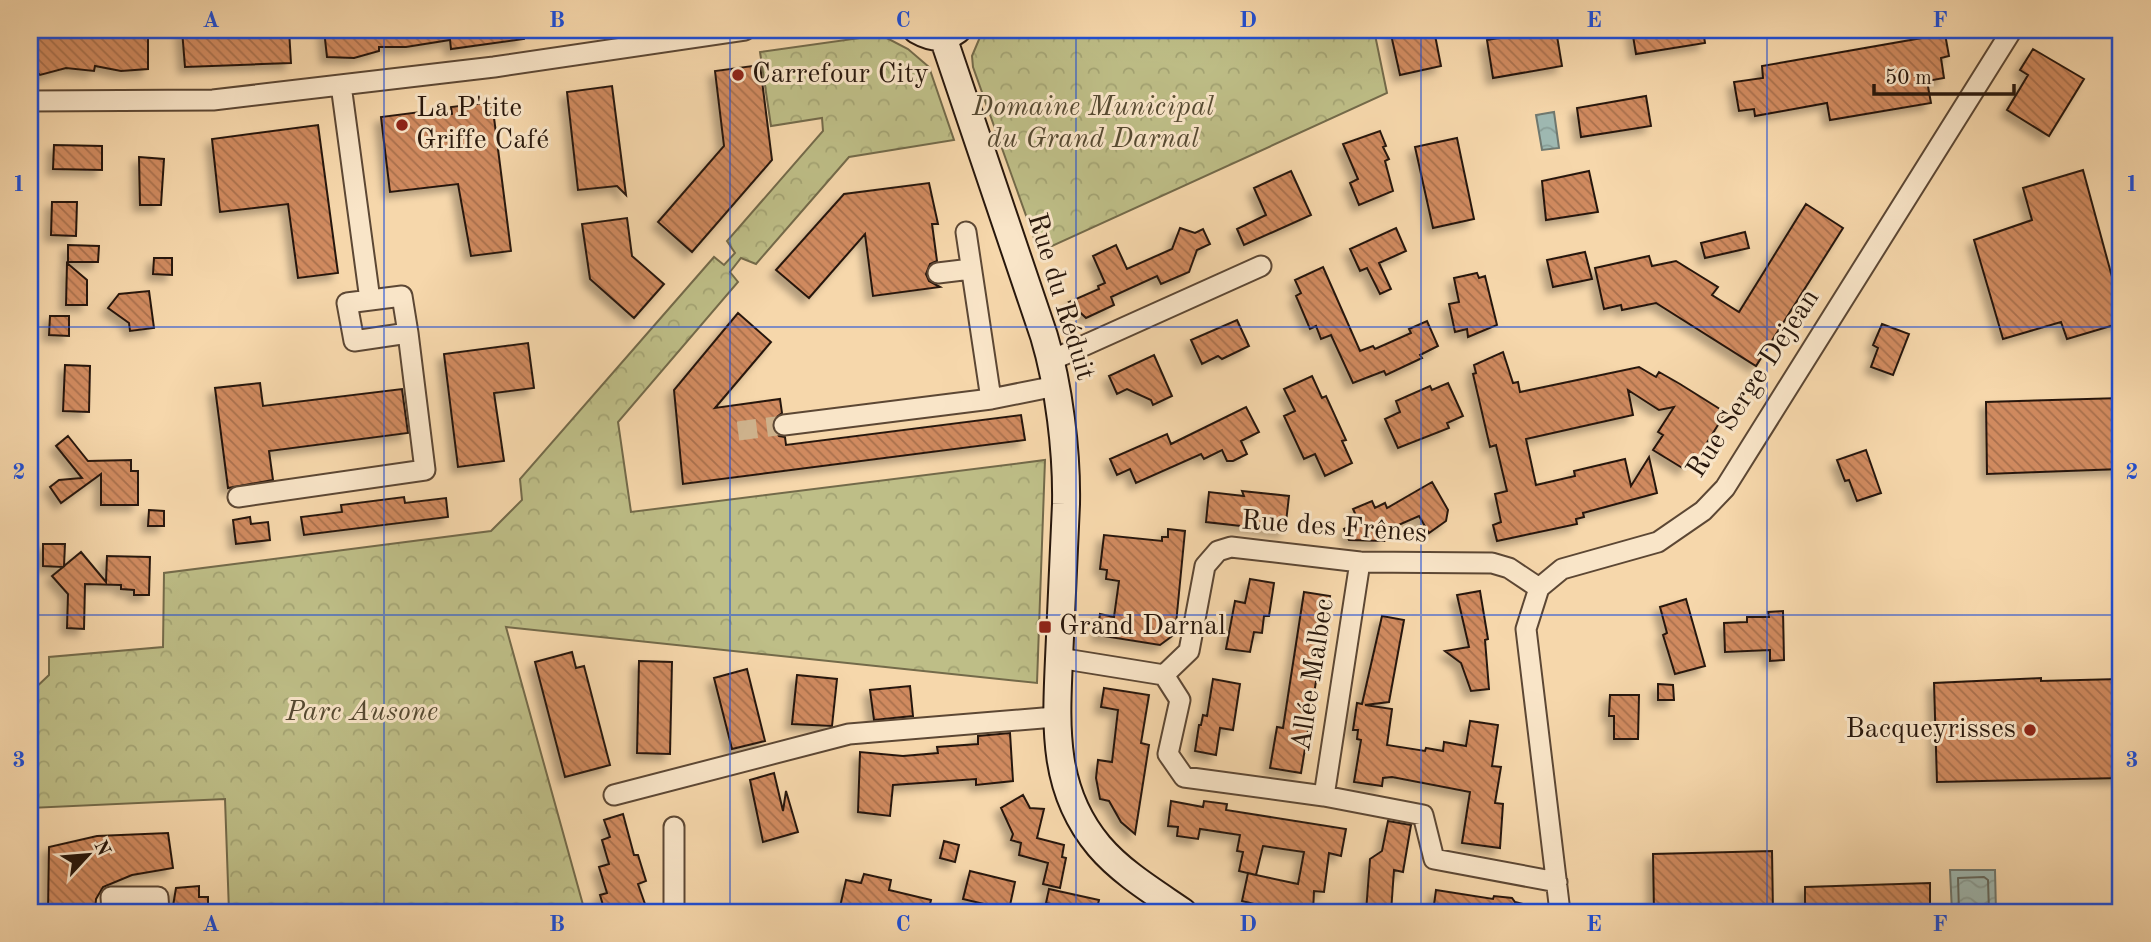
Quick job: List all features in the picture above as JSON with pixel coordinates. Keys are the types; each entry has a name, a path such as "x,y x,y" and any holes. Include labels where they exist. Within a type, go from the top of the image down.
{"street":[{"path":"30,101 212,100 494,68 745,30"},
{"path":"917,30 934,37 950,33"},
{"name":"Rue Serge Dejean","path":"1539,588 1562,569 1658,542 1703,511 1725,488 2012,30"},
{"name":"Rue du Réduit","path":"950,33 1054,373 1066,502 1055,717 1060,766 1075,807 1098,845 1118,865 1182,912"},
{"path":"341,85 370,300"},
{"path":"965,232 991,399"},
{"path":"784,425 991,399 1054,373 1261,266"},
{"path":"938,273 971,269"},
{"path":"238,497 425,470 408,333 402,296 347,303 354,341 408,333"},
{"name":"Rue des Frênes","path":"1164,675 1189,651 1205,566 1218,551 1231,547 1360,562 1492,563 1509,568 1539,588"},
{"name":"Allée Malbec","path":"1324,796 1360,562"},
{"path":"1539,588 1526,629 1560,912"},
{"path":"1059,658 1164,675 1180,700 1168,754 1184,777 1324,796 1423,814 1434,859 1557,882"},
{"path":"614,795 849,734 1055,717"},
{"path":"674,827 674,912"},
{"path":"112,912 111,897 158,897 159,912"}],"green space":[{"name":"Domaine Municipal du Grand Darnal","path":"983,30 1374,30 1387,93 1039,252 973,67 972,56"},
{"name":"Parc Ausone","path":"881,35 908,49 929,67 954,140 849,157 756,264 741,258 730,272 738,282 618,422 631,512 1045,460 1037,683 506,627 585,912 229,912 225,799 30,808 30,693 49,675 49,657 163,647 164,573 491,531 522,500 520,479 714,257 724,265 735,253 727,241 823,131 822,118 771,126 760,52"}],"water":[{"path":"1554,112 1559,148 1542,150 1536,115"},
{"path":"1950,870 1995,870 1996,912 1952,912"}],"building":[{"path":"44,30 148,30 148,69 121,71 95,66 94,71 66,68 40,75 30,65 30,42 34,34 44,33"},
{"path":"182,30 289,30 291,63 185,67"},
{"path":"324,30 523,30 524,39 451,49 450,40 406,47 379,47 379,51 354,58 327,57"},
{"path":"1390,30 1434,30 1441,66 1400,75"},
{"path":"1556,30 1562,66 1493,78 1487,40"},
{"path":"1632,30 1703,30 1705,43 1636,54"},
{"path":"1945,34 1949,56 1941,58 1944,78 1927,81 1931,103 1830,120 1827,103 1755,116 1754,109 1739,111 1734,82 1763,78 1762,66"},
{"path":"2033,49 2084,79 2049,136 2007,110 2028,75 2020,70"},
{"path":"760,65 772,160 692,252 658,222 724,146 715,71"},
{"path":"612,86 626,195 617,186 578,190 567,92"},
{"path":"1646,96 1651,126 1581,137 1577,108"},
{"path":"492,102 511,251 471,256 458,184 390,192 381,117 420,112 421,118 452,114 451,107"},
{"path":"318,125 338,273 298,278 288,204 220,212 212,139"},
{"path":"1380,131 1389,159 1385,161 1393,191 1359,205 1350,183 1358,179 1343,144"},
{"path":"1457,138 1474,219 1433,228 1415,147"},
{"path":"54,145 102,146 102,170 53,169"},
{"path":"139,157 164,159 161,205 140,205"},
{"path":"2083,170 2121,310 2121,323 2067,339 2061,322 2003,339 1974,240 2032,220 2023,188"},
{"path":"1291,171 1311,215 1244,245 1237,229 1266,215 1254,188"},
{"path":"1589,171 1598,212 1546,220 1542,181"},
{"path":"929,183 938,224 932,224 937,261 930,264 926,274 929,281 940,287 873,296 865,234 809,298 776,270 844,194"},
{"path":"52,202 77,202 76,236 51,235"},
{"path":"1806,204 1843,228 1756,366 1656,303 1622,310 1621,305 1604,309 1595,268 1649,256 1652,266 1676,261 1718,287 1712,295 1739,312"},
{"path":"627,218 632,256 664,284 634,318 590,279 582,224"},
{"path":"1180,228 1195,233 1203,229 1210,244 1197,250 1189,272 1161,284 1157,276 1111,297 1114,305 1086,318 1069,302 1099,289 1098,286 1105,283 1093,256 1116,245 1127,269 1172,249"},
{"path":"1396,228 1406,251 1379,263 1391,289 1380,294 1367,268 1360,271 1350,249"},
{"path":"1745,232 1749,248 1705,258 1701,243"},
{"path":"68,245 99,246 98,262 68,262"},
{"path":"1585,252 1592,279 1553,287 1547,260"},
{"path":"154,258 172,258 172,275 153,274"},
{"path":"67,263 87,280 87,305 66,305"},
{"path":"1323,267 1360,351 1373,346 1375,349 1411,333 1409,329 1427,321 1438,346 1420,355 1422,358 1386,375 1384,371 1353,383 1331,335 1321,339 1316,326 1310,329 1296,296 1301,293 1295,280"},
{"path":"1477,273 1479,278 1485,276 1497,325 1468,337 1467,329 1455,332 1449,304 1459,302 1454,278"},
{"path":"149,291 154,328 130,331 129,323 108,308 119,294"},
{"path":"738,313 771,342 715,408 780,399 782,413 773,420 772,427 779,436 785,437 786,445 1021,415 1025,440 683,484 674,390"},
{"path":"50,316 69,316 69,336 49,335"},
{"path":"1237,320 1249,346 1222,359 1218,356 1202,364 1191,340"},
{"path":"1882,324 1909,334 1893,375 1871,367 1878,348 1873,345"},
{"path":"528,343 534,388 494,393 504,461 458,467 444,354"},
{"path":"1503,352 1513,383 1518,382 1520,392 1639,367 1656,377 1659,372 1680,384 1723,411 1723,417 1698,457 1694,454 1684,469 1653,450 1663,435 1658,432 1674,407 1659,410 1628,390 1633,415 1526,439 1536,485 1575,476 1574,471 1625,459 1631,486 1649,457 1657,493 1583,513 1584,517 1576,519 1577,524 1497,541 1493,525 1501,522 1495,494 1507,491 1496,445 1490,447 1473,374 1476,373 1474,365"},
{"path":"1154,355 1172,396 1153,405 1151,400 1127,389 1117,394 1109,376"},
{"path":"65,365 90,366 89,412 63,411"},
{"path":"1312,376 1322,398 1326,396 1346,440 1342,441 1352,463 1325,476 1315,454 1304,459 1284,416 1295,411 1284,389"},
{"path":"260,383 263,406 402,389 408,433 269,451 273,480 228,488 215,388"},
{"path":"1448,383 1463,416 1447,423 1449,428 1398,448 1385,419 1400,412 1396,401 1430,386 1432,390"},
{"path":"2121,398 2121,469 1987,474 1986,402"},
{"path":"1246,407 1259,432 1241,441 1247,454 1227,461 1222,450 1204,459 1201,454 1136,483 1130,469 1117,475 1110,459 1167,434 1171,444"},
{"path":"68,436 88,461 131,460 131,471 138,471 138,505 101,505 101,474 61,503 50,487 59,480 82,478 56,446"},
{"path":"1866,450 1881,493 1857,501 1837,460"},
{"path":"1432,482 1448,510 1446,521 1429,533 1419,516 1380,533 1384,541 1349,540 1344,529 1359,522 1353,509 1372,501 1375,508 1385,503 1387,508"},
{"path":"1242,491 1289,496 1285,531 1206,522 1209,492 1244,496"},
{"path":"404,497 405,503 446,498 448,517 304,535 301,517 342,512 341,505"},
{"path":"149,510 164,511 164,526 148,526"},
{"path":"250,517 251,524 268,522 270,540 236,544 233,520"},
{"path":"1168,529 1185,531 1175,634 1160,645 1097,635 1100,614 1114,617 1119,581 1106,579 1107,570 1100,569 1104,535 1162,541 1162,537 1168,537"},
{"path":"43,544 65,544 64,566 81,552 106,582 107,556 150,557 149,595 134,595 134,590 121,589 121,585 85,584 84,629 67,628 68,594 52,576 63,567 43,566"},
{"path":"1250,579 1274,583 1269,616 1264,616 1262,633 1254,632 1250,652 1226,649 1235,601 1245,603"},
{"path":"1480,591 1488,639 1485,640 1489,689 1471,691 1461,663 1445,651 1469,647 1457,595"},
{"path":"1304,592 1330,596 1301,773 1270,768 1277,727 1283,728"},
{"path":"1686,599 1705,666 1675,674 1663,635 1667,633 1660,607"},
{"path":"1783,611 1784,660 1770,661 1770,650 1725,652 1724,623 1747,622 1747,617 1769,617 1768,612"},
{"path":"1382,616 1404,620 1389,702 1365,705 1392,709 1387,745 1425,751 1426,748 1443,751 1444,742 1466,746 1470,721 1498,725 1492,766 1501,767 1495,803 1503,804 1500,848 1462,843 1470,792 1392,777 1383,778 1382,786 1354,782 1361,740 1357,739 1358,730 1353,730 1357,703 1362,704"},
{"path":"572,652 576,668 584,666 610,765 565,777 535,662"},
{"path":"639,661 672,662 670,754 637,753"},
{"path":"747,669 765,741 732,749 714,678"},
{"path":"797,675 837,679 832,726 792,724"},
{"path":"2041,678 2041,681 2119,679 2121,778 1937,782 1934,683"},
{"path":"1213,679 1240,684 1233,730 1220,728 1216,755 1195,751 1199,725 1203,715 1207,716"},
{"path":"1658,684 1673,685 1674,700 1658,700"},
{"path":"910,686 913,716 874,720 870,690"},
{"path":"1104,688 1149,695 1141,743 1149,745 1135,834 1121,822 1109,801 1100,799 1096,778 1098,760 1112,762 1118,710 1101,707"},
{"path":"1610,695 1639,695 1638,739 1614,739 1614,716 1609,716"},
{"path":"1010,733 1013,781 976,785 976,779 893,785 890,816 858,812 860,752 903,756 938,753 937,747 978,744 978,736"},
{"path":"774,773 783,811 786,791 798,832 763,842 750,780"},
{"path":"1023,795 1030,808 1044,809 1037,838 1064,845 1062,857 1066,858 1060,888 1043,884 1048,863 1019,855 1021,843 1011,840 1013,834 1001,808"},
{"path":"1171,801 1203,807 1204,801 1227,804 1226,810 1346,829 1341,856 1329,853 1324,892 1314,891 1313,912 1275,905 1274,909 1242,901 1248,873 1239,871 1243,852 1237,851 1240,835 1200,829 1198,839 1177,836 1178,827 1168,826","holes":["1263,846 1304,852 1298,884 1256,875"]},
{"path":"623,814 634,855 638,855 646,881 638,884 645,904 618,912 605,912 600,895 607,893 599,867 609,864 602,840 610,837 604,820"},
{"path":"1388,821 1411,825 1403,872 1394,870 1391,912 1366,912 1370,859 1382,851"},
{"path":"168,833 173,868 132,875 103,887 96,899 95,912 48,912 49,847 97,836"},
{"path":"944,841 959,845 955,862 940,858"},
{"path":"1772,851 1773,912 1654,912 1653,854"},
{"path":"970,871 1015,882 1009,910 963,899"},
{"path":"864,874 891,880 889,890 931,900 928,912 861,912 840,907 846,880 861,883"},
{"path":"1930,883 1930,912 1805,912 1805,887"},
{"path":"199,886 199,897 208,897 208,912 172,912 176,888"},
{"path":"1049,889 1099,900 1096,912 1075,912 1076,910 1046,903"},
{"path":"1436,890 1493,899 1494,896 1512,898 1523,904 1522,912 1433,912"}],"tunnel":[{"path":"738,431 784,425"}],"place":[{"name":"Carrefour City","path":"738,75"},
{"name":"La P'tite Griffe Café","path":"402,125"},
{"name":"Grand Darnal","path":"1045,627"},
{"name":"Bacqueyrisses","path":"2030,730"}]}
